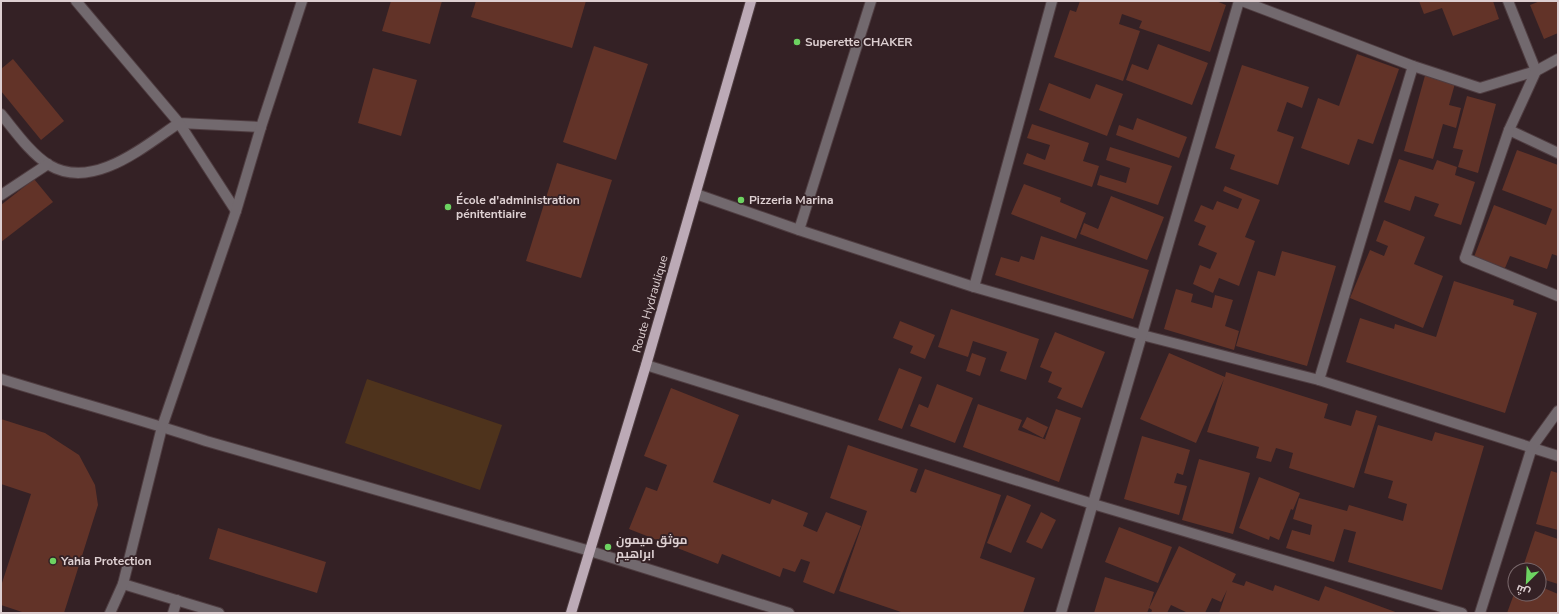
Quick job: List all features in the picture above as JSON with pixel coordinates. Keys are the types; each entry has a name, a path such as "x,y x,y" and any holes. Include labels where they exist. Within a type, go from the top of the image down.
{"main road":[{"name":"Route Hydraulique","path":"571,613 646,365 751,1"}],"street":[{"path":"76,1 179,124 236,211"},
{"path":"110,613 123,584 162,427 236,211 261,127 302,1"},
{"path":"799,230 871,1"},
{"path":"974,287 1052,1"},
{"path":"1061,613 1240,1 1413,66 1480,88 1536,71 1558,59"},
{"path":"1508,1 1536,71 1510,130 1465,258 1558,296"},
{"path":"1319,380 1413,66"},
{"path":"1,114 28,147 48,164 65,172 95,171 119,163 179,124 261,127"},
{"path":"1510,130 1558,152"},
{"path":"1,195 48,164"},
{"path":"696,194 799,230 974,287 1142,335 1319,380 1558,456"},
{"path":"646,365 1093,504 1462,613"},
{"path":"1,379 104,411 162,427 206,442 590,551 789,613"},
{"path":"1480,613 1532,447 1558,411"},
{"path":"123,584 219,613"},
{"path":"173,613 177,600"}],"shaded area":[{"path":"367,379 502,425 480,490 345,443"}],"building":[{"path":"391,1 442,1 430,44 382,31"},
{"path":"476,1 586,1 572,48 471,17"},
{"path":"1080,1 1216,1 1226,5 1210,52 1139,28 1142,21 1122,14 1119,24 1140,31 1123,81 1054,57 1070,10 1076,12"},
{"path":"1419,1 1493,1 1499,19 1453,36 1442,8 1424,14"},
{"path":"1540,1 1558,1 1558,33 1544,39 1530,5"},
{"path":"1158,44 1208,63 1192,105 1126,80 1132,64 1148,70"},
{"path":"594,46 648,64 616,160 563,142"},
{"path":"1357,54 1399,69 1373,144 1358,139 1349,165 1301,148 1318,98 1339,106"},
{"path":"13,59 64,121 41,140 1,91 1,69"},
{"path":"1242,65 1309,87 1302,108 1287,102 1277,131 1294,137 1278,185 1230,169 1235,155 1215,148"},
{"path":"373,68 417,80 401,136 358,123"},
{"path":"1426,72 1456,80 1449,105 1461,108 1456,128 1443,124 1433,159 1404,151"},
{"path":"1049,83 1090,99 1096,84 1123,94 1107,136 1039,110"},
{"path":"1467,96 1496,104 1478,173 1458,167 1463,150 1453,148"},
{"path":"1137,118 1187,137 1179,158 1116,135 1119,125 1133,130"},
{"path":"1032,124 1089,143 1083,161 1099,166 1092,187 1023,164 1027,153 1045,160 1050,145 1027,138"},
{"path":"1110,147 1172,166 1158,205 1097,185 1100,175 1126,183 1130,168 1106,160"},
{"path":"1517,150 1558,165 1558,256 1552,254 1547,269 1510,256 1505,268 1474,257 1494,205 1546,225 1552,209 1502,190"},
{"path":"1399,159 1433,170 1437,160 1457,167 1455,175 1475,182 1461,225 1434,216 1439,204 1415,196 1410,211 1384,202"},
{"path":"557,163 612,180 581,278 526,261"},
{"path":"34,179 53,202 1,242 1,205"},
{"path":"1024,184 1061,198 1060,202 1086,213 1076,239 1011,214"},
{"path":"1225,186 1260,200 1245,237 1255,241 1239,286 1219,278 1213,293 1193,284 1200,265 1210,269 1217,253 1198,245 1206,226 1194,221 1201,205 1213,210 1217,201 1238,209 1242,199 1223,191"},
{"path":"1111,196 1164,217 1147,260 1080,234 1084,223 1098,229"},
{"path":"1384,220 1425,237 1414,264 1443,276 1423,328 1350,298 1370,250 1384,256 1388,246 1376,241"},
{"path":"1041,236 1149,270 1133,319 995,275 1001,257 1019,262 1021,256 1034,260"},
{"path":"1282,251 1336,266 1307,366 1236,346 1258,271 1275,276"},
{"path":"1454,281 1514,300 1513,305 1537,313 1505,413 1346,362 1360,318 1394,329 1395,324 1436,337"},
{"path":"1176,289 1193,294 1191,302 1212,308 1215,295 1233,300 1225,326 1239,331 1234,350 1164,329"},
{"path":"951,309 1039,339 1026,380 1000,371 1007,352 973,341 968,357 938,347"},
{"path":"900,321 935,335 925,359 910,353 913,346 893,338"},
{"path":"1055,332 1105,352 1082,408 1057,398 1062,388 1048,382 1052,372 1040,367"},
{"path":"972,353 986,358 980,376 966,371"},
{"path":"1169,353 1225,377 1226,372 1328,404 1324,418 1351,426 1356,410 1377,416 1354,488 1289,468 1293,453 1276,448 1271,462 1256,458 1259,447 1207,432 1224,379 1196,443 1140,419"},
{"path":"899,368 922,377 902,429 878,420"},
{"path":"937,384 973,398 955,443 910,426 919,404 928,408"},
{"path":"671,388 739,415 713,482 770,504 772,499 808,513 803,526 817,532 826,512 861,526 834,594 803,582 810,562 801,559 795,572 783,568 780,577 722,554 718,564 629,529 646,487 657,491 667,465 644,456"},
{"path":"978,404 1022,420 1018,430 1047,440 1045,439 1056,409 1081,418 1059,482 963,447"},
{"path":"1027,417 1048,427 1043,438 1022,427"},
{"path":"1,419 45,433 79,455 95,485 98,505 64,613 25,613 1,605 1,586 31,494 1,484"},
{"path":"1378,425 1432,441 1435,432 1484,446 1442,590 1348,562 1356,532 1344,529 1334,562 1286,548 1292,530 1310,535 1312,525 1293,519 1299,498 1347,511 1349,505 1403,521 1407,504 1388,498 1393,481 1364,473"},
{"path":"1142,436 1190,450 1183,475 1177,473 1174,483 1187,486 1179,515 1124,499"},
{"path":"848,445 918,469 910,491 916,493 925,469 1001,495 980,558 1035,578 1023,613 904,613 839,591 867,511 830,498"},
{"path":"1199,459 1250,473 1233,534 1182,520"},
{"path":"1551,471 1558,473 1558,530 1536,524"},
{"path":"1259,477 1300,493 1293,510 1291,509 1279,540 1270,536 1269,540 1239,528"},
{"path":"1007,495 1031,505 1011,553 987,543"},
{"path":"1041,512 1056,520 1042,549 1026,542"},
{"path":"1119,527 1172,547 1158,583 1105,562"},
{"path":"218,528 326,562 317,593 209,559"},
{"path":"1535,531 1558,539 1558,584 1547,581 1547,562 1525,562"},
{"path":"1179,546 1236,574 1232,582 1244,586 1246,581 1273,591 1275,585 1319,601 1325,586 1398,613 1219,613 1227,590 1221,602 1212,598 1205,613 1188,613 1171,605 1167,613 1151,613 1152,610 1149,608"},
{"path":"1105,577 1154,592 1147,613 1094,613"},
{"path":"1547,589 1558,594 1558,613 1507,613 1511,602 1547,602"}],"place":[{"name":"Superette CHAKER","path":"797,42"},
{"name":"Pizzeria Marina","path":"741,200"},
{"name":"École d'administration pénitentiaire","path":"448,207"},
{"name":"موثق ميمون ابراهيم","path":"608,547"},
{"name":"Yahia Protection","path":"53,561"}]}
